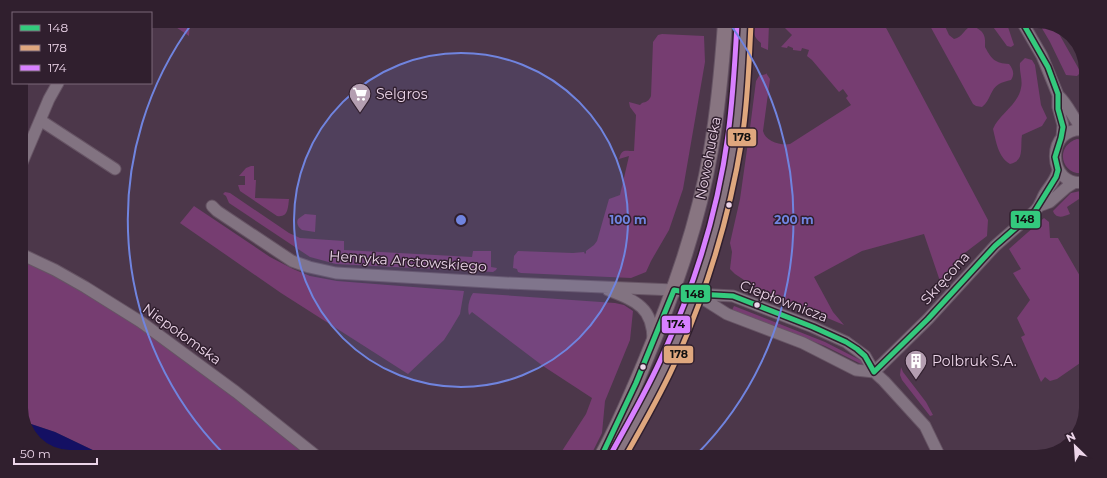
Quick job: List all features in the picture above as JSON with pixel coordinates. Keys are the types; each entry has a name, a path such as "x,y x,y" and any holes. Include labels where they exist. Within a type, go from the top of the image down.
{"main road":[{"name":"Nowohucka","path":"612,450 636,383 674,290 692,233 711,150 725,28"},
{"name":"Nowohucka","path":"614,450 645,410 696,294 717,225 731,156 740,89 744,28"}],"street":[{"path":"1026,28 1042,56 1058,95 1058,107 1063,125 1062,137"},
{"path":"28,148 49,99 57,84"},
{"path":"1058,95 1066,102 1075,120 1079,124"},
{"path":"40,120 115,168"},
{"path":"1079,130 1062,137 1057,144 1055,152 1058,170 1063,176 1079,182"},
{"name":"Skręcona","path":"1037,209 1044,195 1054,182 1058,170"},
{"name":"Skręcona","path":"874,372 928,319 1002,239 1037,209 1050,202 1067,187 1079,182"},
{"name":"Henryka Arctowskiego","path":"212,206 216,211 292,262 336,273 506,283 674,290"},
{"name":"Niepołomska","path":"28,257 55,270 85,287 141,322 236,392 309,450"},
{"name":"Henryka Arctowskiego","path":"596,286 634,301 644,308 651,323 653,342"},
{"path":"674,290 696,294 727,314 803,343 856,370 874,372"},
{"name":"Ciepłownicza","path":"696,294 733,296 813,327 846,342 857,349 865,356 874,372 925,426 937,450"}],"shaded area":[{"path":"177,28 190,28 189,36"},
{"path":"753,28 769,28 768,50 761,47 761,43 754,35"},
{"path":"785,28 886,28 988,220 987,236 962,255 940,281 924,234 862,251 814,277 833,312 844,325 756,288 730,269 732,252 730,243 740,199 756,81 759,76 766,73 770,79 763,131 767,138 774,142 790,144 851,105 846,98 848,96 843,89 839,92 807,56 809,50 802,48 801,51 793,50 793,48 788,46 787,48 781,47 792,35"},
{"path":"931,28 946,28 949,35 954,39 958,38 968,28 976,28 984,35 985,47 992,58 997,62 1009,64 1013,74 1011,80 996,86 982,107 973,104"},
{"path":"994,28 1008,28 1014,45 1011,47 1007,46"},
{"path":"1042,29 1053,31 1060,35 1079,69 1079,74 1077,76 1066,75"},
{"path":"658,35 704,36 705,62 683,189 669,230 646,272 631,278 518,272 517,269 513,268 514,256 518,251 584,252 585,254 586,251 597,241 609,199 620,195 629,156 619,159 620,155 624,151 634,151 636,115 630,107 629,102 640,105 647,101 651,96 653,42"},
{"path":"1025,58 1032,60 1035,65 1041,105 1047,118 1042,126 1022,135 1020,157 1018,160 1010,164 1000,153 993,129 1019,94 1021,85 1020,63"},
{"path":"1079,139 1079,173 1070,170 1063,160 1065,148 1070,143"},
{"path":"254,166 254,180 256,180 255,198 289,199 287,212 285,214 277,216 240,191 238,185 245,185 245,176 239,176 246,168"},
{"path":"1079,191 1079,199 1067,207 1070,214 1060,217 1054,214 1053,211 1071,193"},
{"path":"225,192 230,193 289,233 300,238 344,241 344,250 472,257 473,251 491,251 491,267 497,268 493,272 336,264 310,257 229,203 226,196 223,194"},
{"path":"194,206 270,257 310,276 337,281 464,291 460,314 444,340 408,374 281,293 180,223"},
{"path":"305,214 316,215 315,232 302,230 298,226 298,219"},
{"path":"1044,218 1049,222 1050,238 1058,238 1079,274 1079,364 1057,379 1050,381 1045,377 1041,382 1021,337 1025,335 1017,318 1030,300 1013,273 1021,269 1009,249"},
{"path":"28,263 97,300 170,348 302,450 93,450 55,432 31,424 28,411"},
{"path":"473,293 615,303 624,305 633,311 630,340 605,401 602,433 594,450 563,450 586,414 592,398 543,366 472,312 469,315 468,309 470,298"},
{"path":"734,306 825,342 862,361 863,363 861,364 825,346 732,310"},
{"path":"901,367 903,372 926,402 933,415 930,416 902,380 900,375"},
{"path":"31,424 55,432 93,450 70,450 54,447 38,436"}],"transit line":[{"name":"174","path":"613,450 646,390 664,352 686,300 704,246 712,218 724,163 733,93 737,28"},
{"name":"178","path":"629,450 660,394 678,356 699,304 717,250 731,195 742,139 747,96 751,28"},
{"name":"148","path":"874,372 928,319 995,246 1035,211 1056,177 1058,170 1055,157 1063,127 1058,109 1058,94 1048,67 1026,28"},
{"name":"148","path":"604,450 636,383 674,290 696,294 733,296 813,327 846,342 857,349 865,356 874,372"}],"place":[{"name":"Selgros","path":"360,114"},
{"name":"Polbruk S.A.","path":"916,380"}]}
